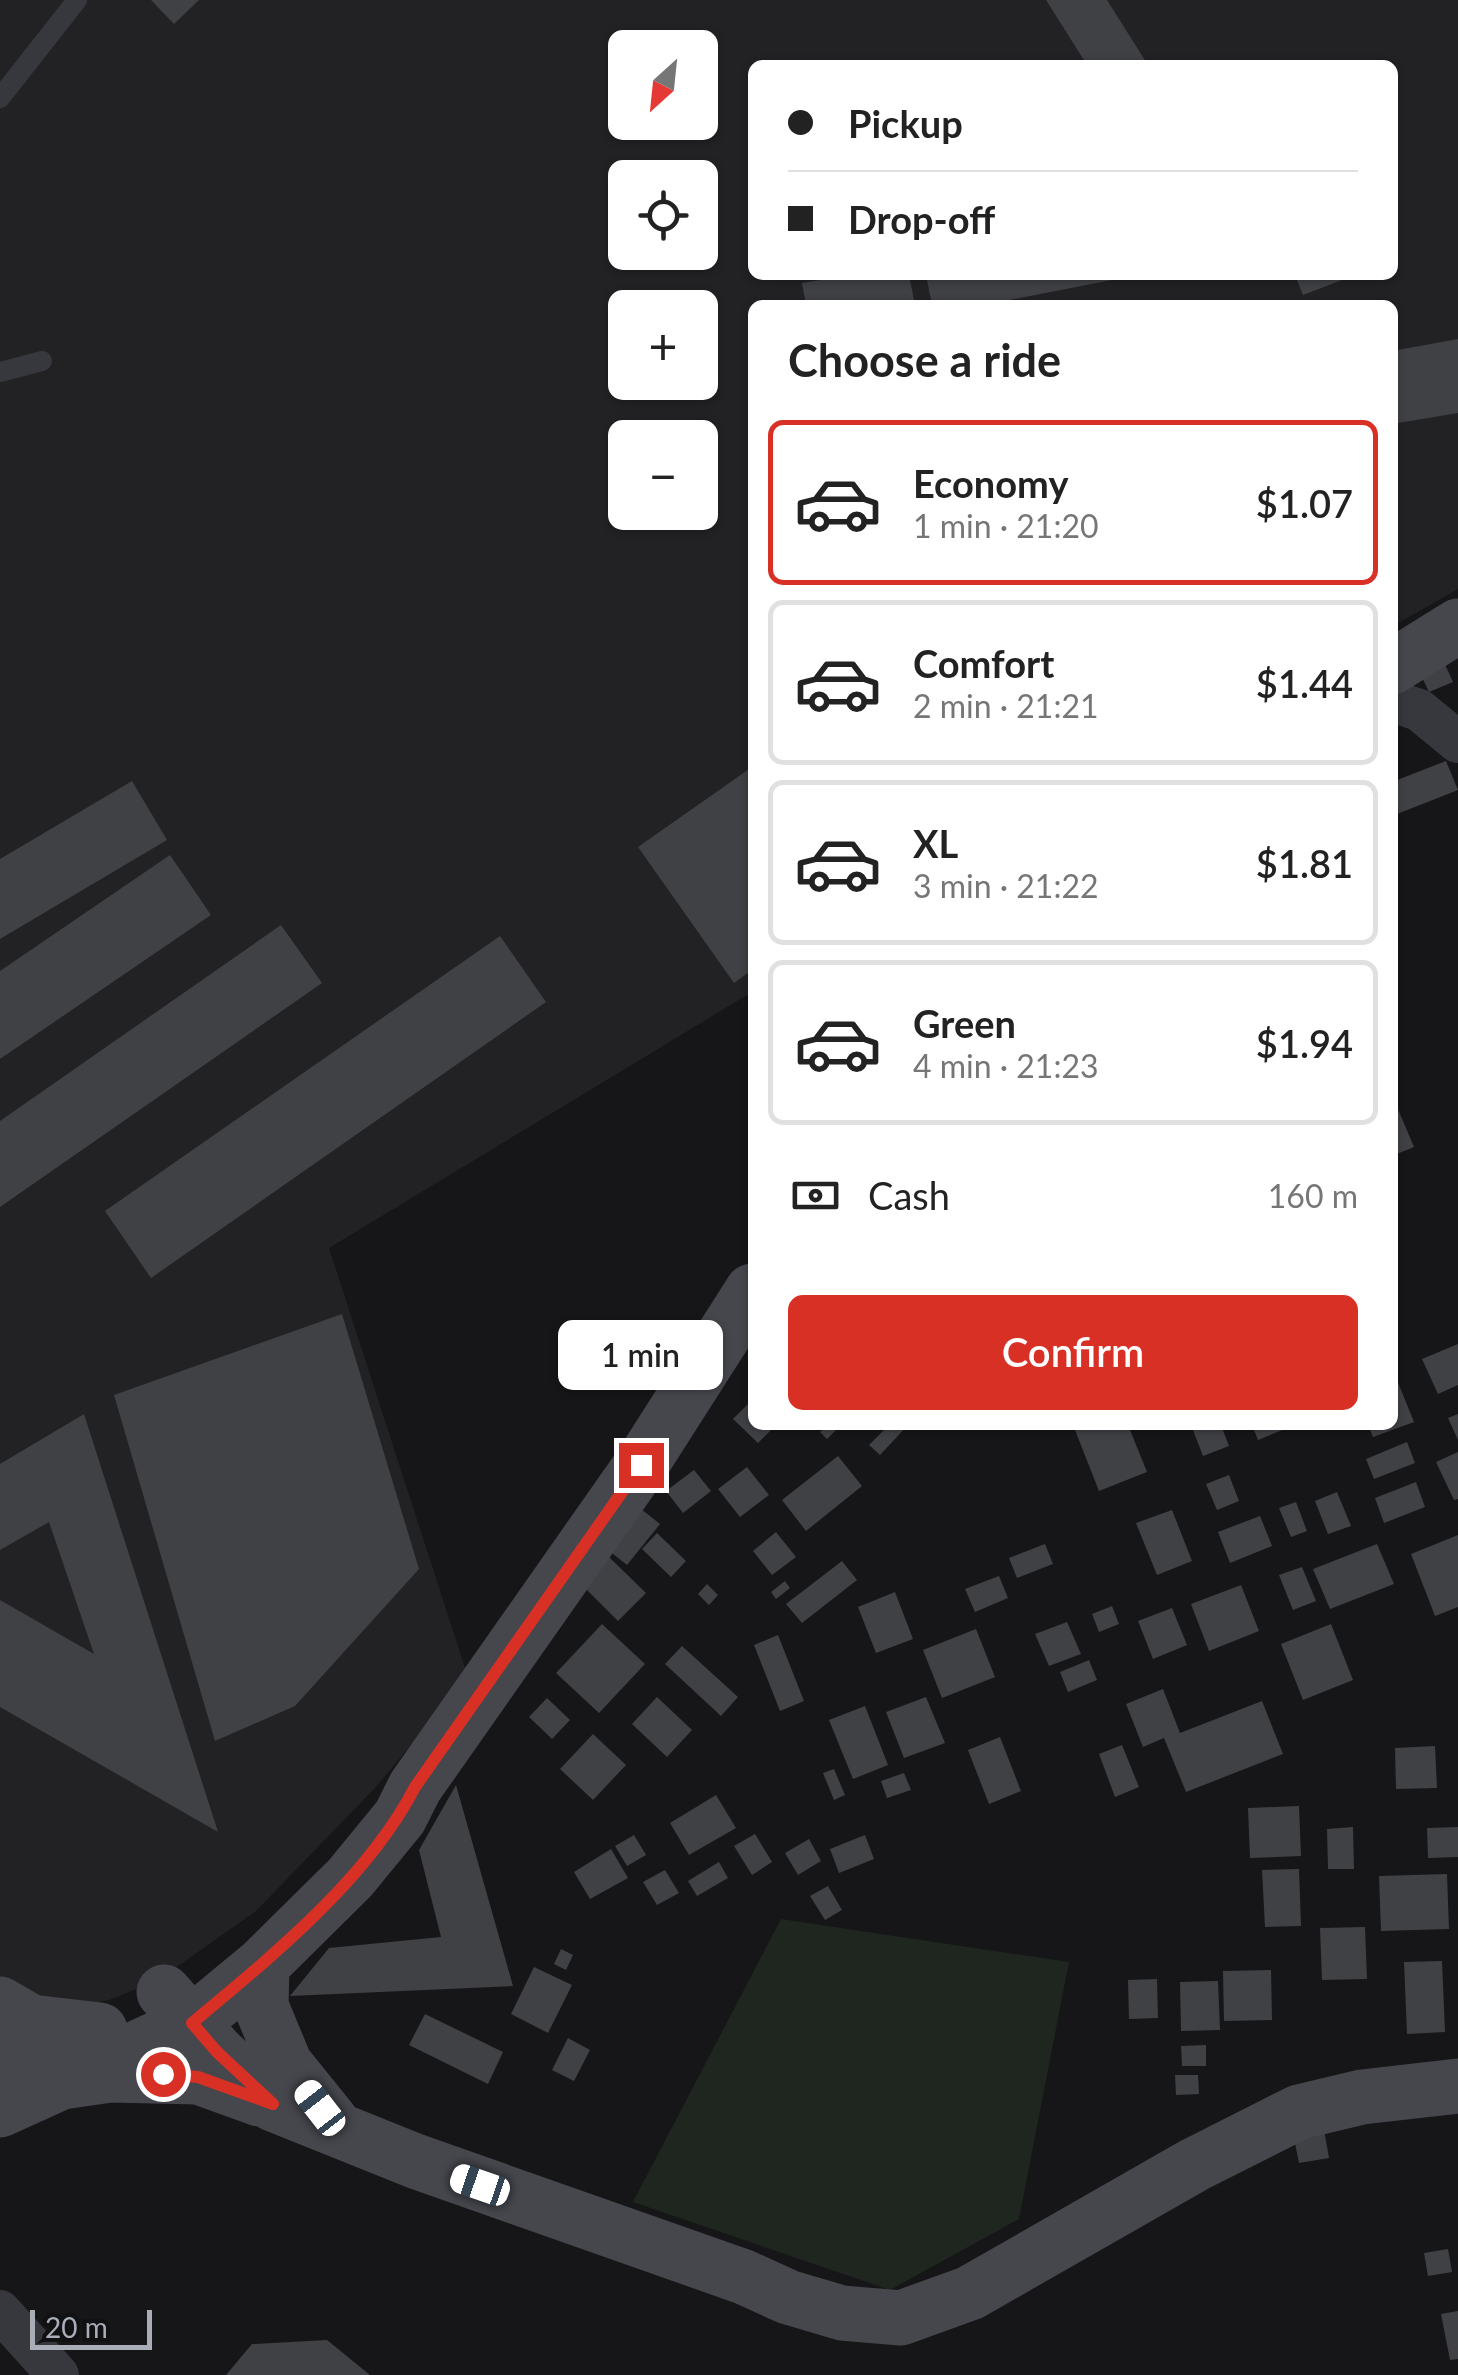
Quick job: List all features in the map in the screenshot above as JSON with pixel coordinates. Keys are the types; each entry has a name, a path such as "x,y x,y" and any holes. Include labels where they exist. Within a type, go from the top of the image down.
{"main road":[{"path":"1398,663 1458,626"},
{"path":"16,2075 178,2007 262,1965 350,1878 400,1817 415,1787 641,1465 748,1297"},
{"path":"16,2075 100,2030 178,2007 368,1822 415,1787"},
{"path":"262,1965 261,2006 286,2064 337,2130"},
{"path":"0,2004 31,2022 100,2030"},
{"path":"178,2007 217,2052 273,2104"},
{"path":"16,2075 198,2077 415,2162 788,2297 842,2312 901,2318 970,2293 1194,2165 1299,2112 1362,2097 1458,2086"}],"street":[{"path":"1398,704 1419,710 1458,742"},
{"path":"0,2311 58,2375"}],"lane":[{"path":"0,98 77,0"},
{"path":"0,372 42,361"}],"shaded area":[{"path":"0,0 1458,0 1458,589 1398,623 1398,300 748,300 748,994 329,1248 468,1677 375,1788 256,1911 146,1985 109,2000 76,2006 45,2000 10,1985 0,1976"},
{"path":"781,1919 1069,1962 1019,2219 890,2290 633,2202"}],"building":[{"path":"151,0 199,0 174,24"},
{"path":"1046,0 1107,0 1145,60 1084,60"},
{"path":"910,280 914,300 805,300 802,283"},
{"path":"927,280 1112,280 1010,300 931,300"},
{"path":"1297,280 1342,280 1303,295"},
{"path":"1458,339 1458,413 1398,423 1398,350"},
{"path":"1443,660 1453,682 1429,692 1419,671"},
{"path":"1446,761 1458,790 1398,814 1398,780"},
{"path":"748,770 748,973 734,983 638,847"},
{"path":"132,781 167,840 0,939 0,859"},
{"path":"170,855 211,915 0,1059 0,971"},
{"path":"281,925 322,983 0,1207 0,1121"},
{"path":"500,936 546,1002 151,1278 105,1211"},
{"path":"1398,1109 1414,1147 1398,1154"},
{"path":"342,1314 419,1569 295,1706 215,1741 114,1395"},
{"path":"1458,1344 1458,1385 1438,1394 1422,1359"},
{"path":"1398,1382 1414,1422 1398,1428"},
{"path":"748,1404 748,1430 771,1430 758,1443 733,1419"},
{"path":"84,1414 218,1832 0,1707 0,1600 94,1654 49,1522 0,1550 0,1464"},
{"path":"1458,1414 1458,1440 1448,1418"},
{"path":"822,1430 836,1430 827,1439"},
{"path":"884,1430 903,1430 880,1455 869,1445"},
{"path":"1075,1430 1130,1430 1147,1472 1099,1491"},
{"path":"1193,1430 1223,1430 1229,1446 1203,1456"},
{"path":"1254,1430 1283,1430 1258,1440"},
{"path":"1370,1430 1392,1430 1373,1437"},
{"path":"1407,1442 1415,1463 1374,1479 1366,1459"},
{"path":"1458,1452 1458,1499 1454,1500 1436,1462"},
{"path":"838,1456 862,1486 806,1531 782,1500"},
{"path":"747,1467 769,1495 740,1517 718,1489"},
{"path":"694,1470 711,1491 683,1513 666,1491"},
{"path":"1229,1475 1239,1501 1217,1510 1206,1484"},
{"path":"1416,1482 1425,1507 1384,1523 1375,1498"},
{"path":"1337,1492 1351,1526 1328,1534 1315,1501"},
{"path":"1296,1502 1307,1531 1291,1537 1279,1508"},
{"path":"636,1505 660,1524 627,1565 603,1546"},
{"path":"1172,1510 1192,1561 1157,1575 1136,1523"},
{"path":"1260,1516 1272,1546 1230,1563 1218,1532"},
{"path":"776,1532 796,1557 772,1575 753,1551"},
{"path":"657,1533 686,1561 671,1577 642,1549"},
{"path":"1458,1535 1458,1607 1435,1616 1411,1554"},
{"path":"1045,1544 1053,1564 1017,1578 1009,1558"},
{"path":"1377,1544 1394,1584 1330,1609 1313,1569"},
{"path":"609,1557 646,1593 618,1621 582,1585"},
{"path":"842,1561 857,1580 802,1623 786,1604"},
{"path":"1302,1567 1316,1601 1293,1610 1279,1575"},
{"path":"999,1576 1008,1598 975,1612 965,1589"},
{"path":"785,1581 790,1588 776,1599 771,1592"},
{"path":"707,1584 718,1595 709,1605 698,1594"},
{"path":"1241,1585 1259,1631 1209,1651 1191,1604"},
{"path":"895,1592 913,1639 876,1653 858,1607"},
{"path":"1112,1606 1119,1624 1099,1632 1092,1614"},
{"path":"1172,1608 1187,1645 1153,1659 1138,1621"},
{"path":"1067,1622 1081,1654 1049,1666 1035,1634"},
{"path":"602,1624 645,1664 599,1713 556,1673"},
{"path":"1331,1624 1353,1680 1303,1700 1281,1644"},
{"path":"976,1629 995,1677 942,1698 923,1650"},
{"path":"778,1635 804,1701 780,1711 754,1645"},
{"path":"682,1646 738,1697 721,1716 665,1664"},
{"path":"1089,1660 1097,1680 1068,1692 1060,1672"},
{"path":"1163,1689 1180,1733 1262,1701 1283,1754 1186,1792 1164,1738 1143,1747 1126,1704"},
{"path":"657,1697 692,1730 667,1757 632,1724"},
{"path":"926,1697 945,1743 904,1758 886,1712"},
{"path":"547,1698 570,1720 552,1739 529,1717"},
{"path":"865,1706 888,1765 853,1779 829,1720"},
{"path":"593,1734 626,1765 593,1800 560,1769"},
{"path":"1000,1737 1021,1791 989,1804 968,1750"},
{"path":"1122,1745 1139,1787 1115,1797 1099,1754"},
{"path":"1435,1746 1437,1788 1396,1789 1395,1748"},
{"path":"834,1769 845,1795 834,1800 823,1773"},
{"path":"904,1773 911,1790 887,1798 881,1781"},
{"path":"456,1785 513,1986 290,1996 329,1948 441,1937 419,1850"},
{"path":"716,1795 736,1828 689,1855 670,1823"},
{"path":"1299,1806 1301,1856 1250,1858 1248,1808"},
{"path":"1353,1827 1354,1869 1328,1869 1327,1829"},
{"path":"1458,1827 1458,1857 1428,1858 1427,1828"},
{"path":"755,1834 772,1862 752,1875 734,1846"},
{"path":"634,1835 646,1855 627,1866 615,1846"},
{"path":"865,1835 874,1859 839,1873 830,1849"},
{"path":"809,1839 821,1861 798,1875 785,1853"},
{"path":"611,1849 628,1878 590,1899 574,1872"},
{"path":"719,1862 728,1878 697,1896 688,1881"},
{"path":"1299,1869 1301,1926 1265,1927 1262,1870"},
{"path":"665,1870 679,1893 657,1905 643,1882"},
{"path":"1447,1874 1449,1929 1381,1931 1379,1876"},
{"path":"828,1886 842,1910 825,1920 810,1896"},
{"path":"1365,1927 1367,1979 1322,1980 1320,1928"},
{"path":"561,1949 573,1955 566,1970 554,1964"},
{"path":"1442,1961 1445,2032 1407,2034 1404,1962"},
{"path":"534,1967 572,1985 548,2033 511,2014"},
{"path":"1271,1970 1272,2020 1224,2021 1223,1971"},
{"path":"1157,1979 1158,2018 1129,2019 1128,1980"},
{"path":"1218,1981 1220,2030 1181,2031 1180,1982"},
{"path":"425,2014 503,2052 488,2084 409,2045"},
{"path":"568,2038 590,2050 574,2081 552,2070"},
{"path":"1206,2045 1206,2066 1182,2066 1181,2046"},
{"path":"1175,2075 1198,2075 1199,2094 1176,2095"},
{"path":"1321,2113 1329,2158 1299,2163 1290,2118"},
{"path":"1448,2249 1452,2272 1428,2276 1424,2253"},
{"path":"1458,2311 1458,2359 1450,2360 1441,2314"},
{"path":"327,2340 370,2375 226,2375 252,2344"}],"route":[{"path":"163,2074 198,2077 273,2104 192,2023 262,1965 350,1878 400,1817 415,1787 641,1465"}]}
